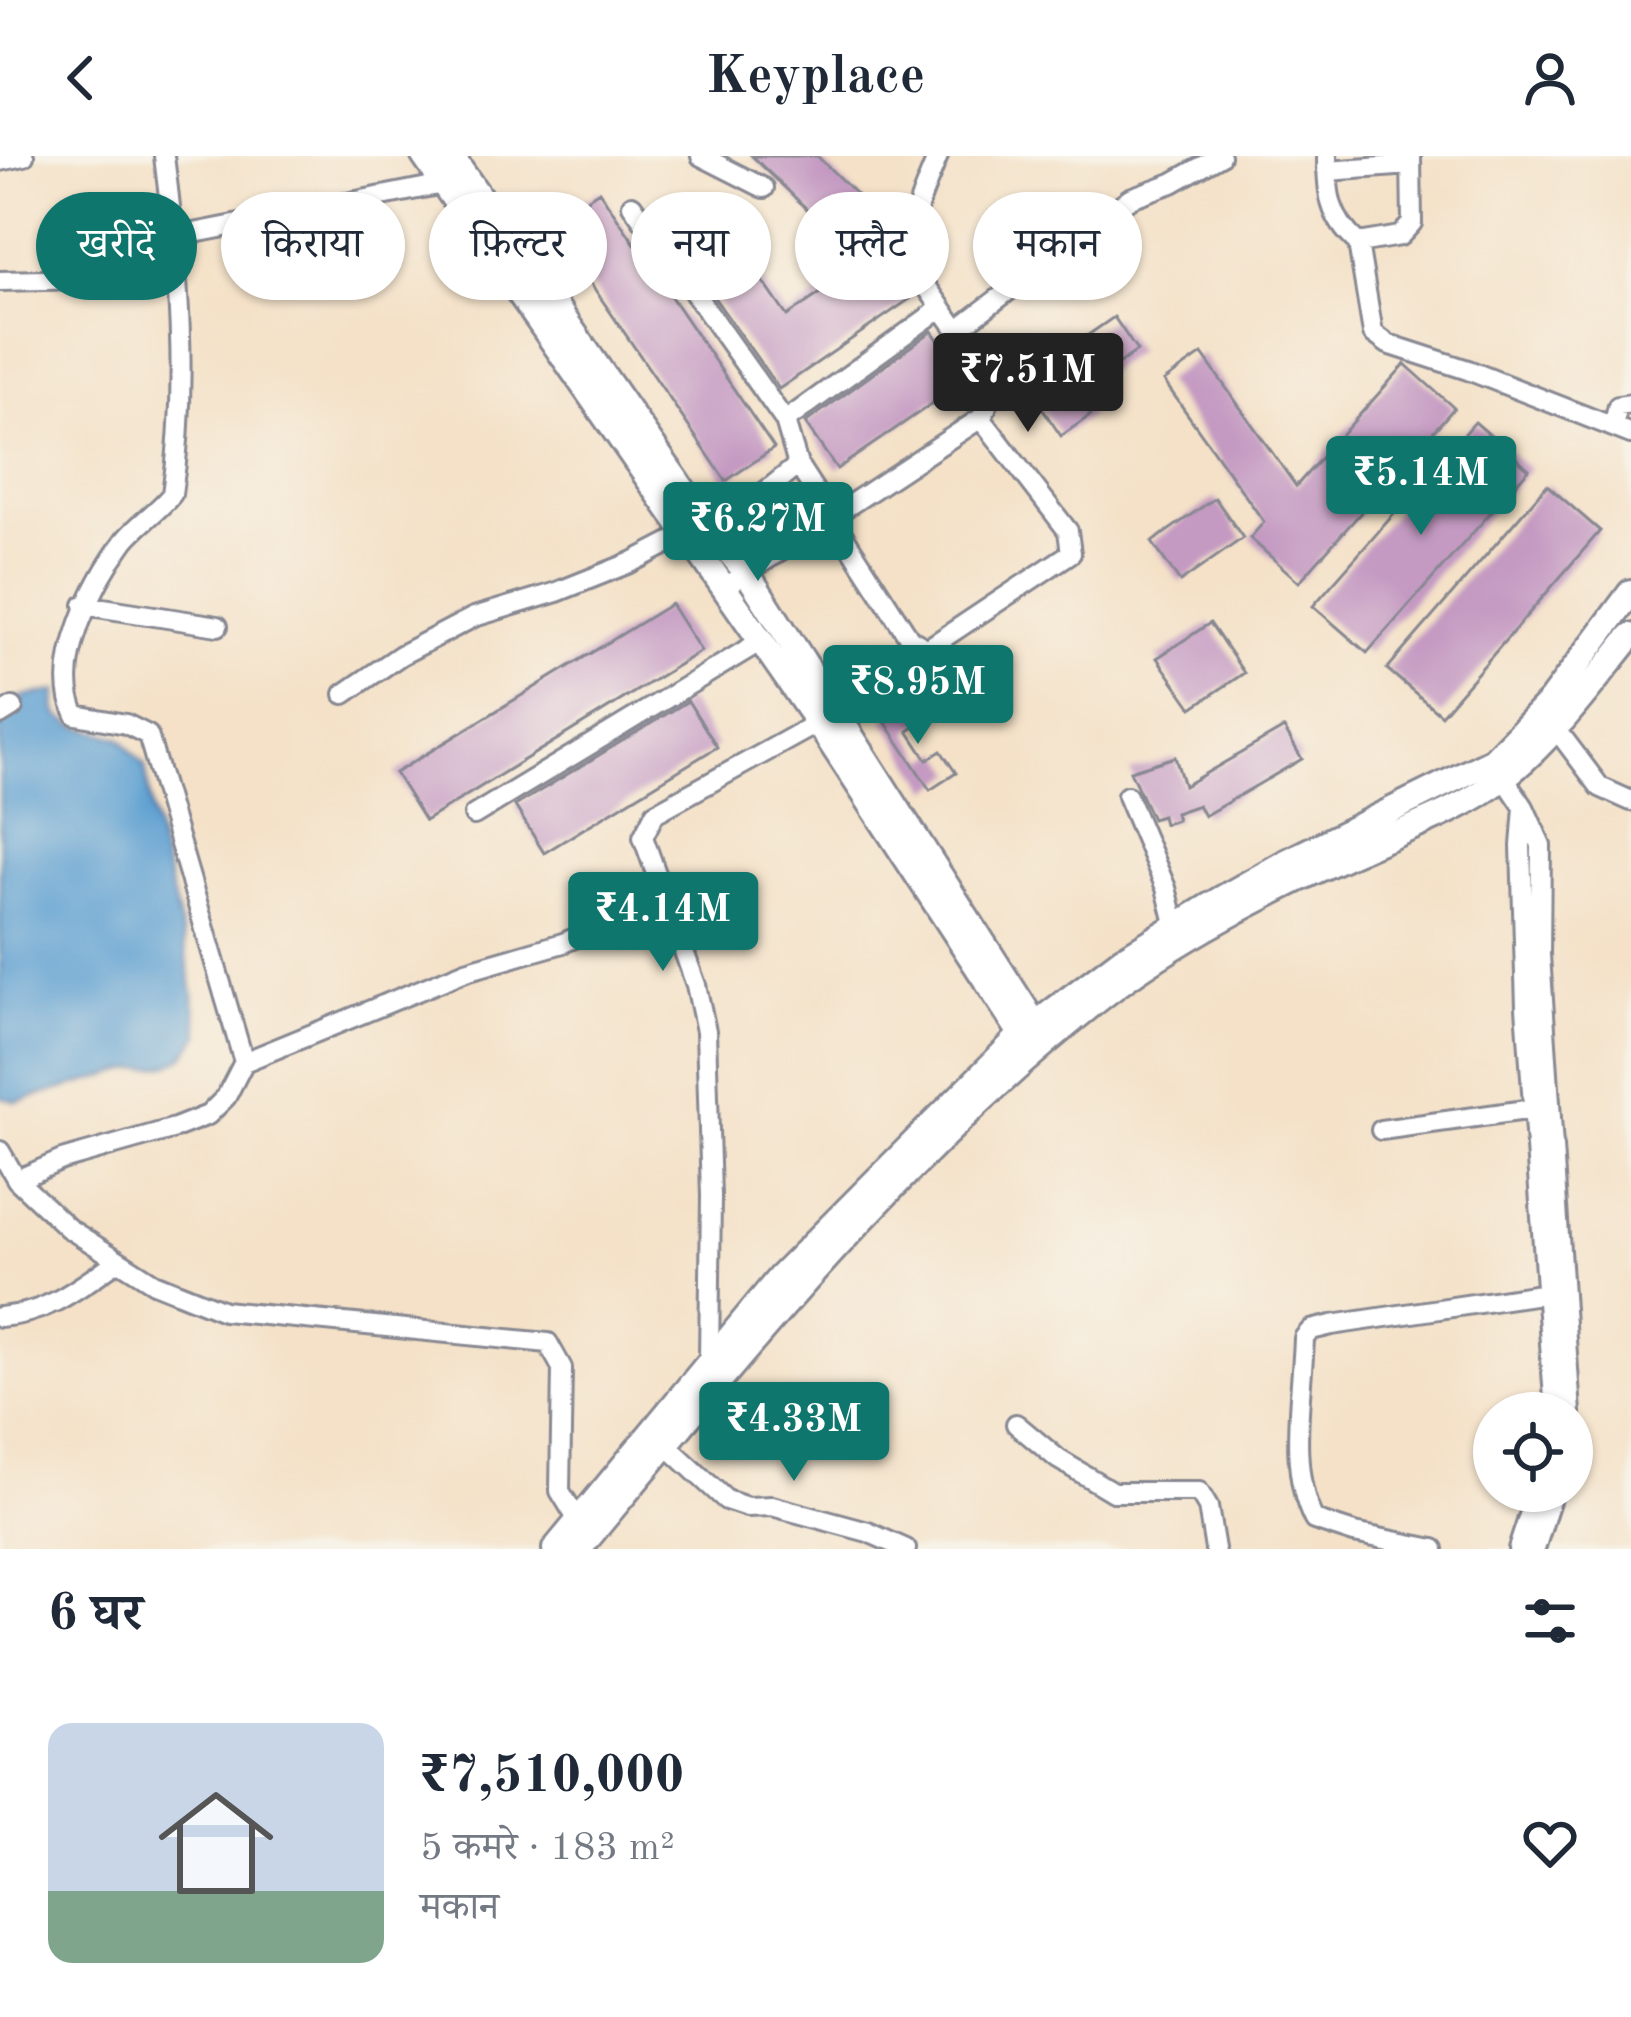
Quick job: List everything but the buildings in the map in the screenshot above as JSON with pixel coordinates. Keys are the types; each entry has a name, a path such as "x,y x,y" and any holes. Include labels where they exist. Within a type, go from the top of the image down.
{"main road":[{"path":"424,156 699,538 747,573 1034,1039"},
{"path":"451,156 699,538 724,588 1034,1039"},
{"path":"555,1549 709,1359 838,1216 1034,1039 1108,992 1178,936 1466,802 1498,769 1631,592"},
{"path":"1498,769 1554,726 1631,636"},
{"path":"579,1549 820,1262 1034,1039"}],"street":[{"path":"0,161 24,156"},
{"path":"164,156 168,192"},
{"path":"701,156 764,188"},
{"path":"724,588 981,418 989,407 985,370 912,266 909,251 938,156"},
{"path":"957,330 1130,197 1172,183 1220,156"},
{"path":"1358,243 1406,232 1412,223 1411,160 1327,164 1338,225 1358,243 1373,333 1388,344 1622,430"},
{"path":"197,232 443,184"},
{"path":"0,280 36,280"},
{"path":"178,300 178,419 172,494 123,542 84,605 76,632 70,704 76,715 126,724 148,735 244,1062"},
{"path":"699,300 785,421 798,465 910,639 927,649 1063,560 1072,546 1068,531 981,418"},
{"path":"785,421 941,308"},
{"path":"1622,430 1618,406 1631,404"},
{"path":"344,694 401,655 474,617 557,592 699,538 798,465"},
{"path":"84,605 218,626"},
{"path":"474,815 761,641"},
{"path":"709,1359 706,1031 696,985 643,837 655,814 818,723"},
{"path":"1554,726 1600,787 1631,801"},
{"path":"1498,769 1524,807 1541,845 1540,955 1569,1392"},
{"path":"1127,796 1166,889 1178,936"},
{"path":"1524,807 1526,1007 1554,1392"},
{"path":"17,1180 62,1160 208,1114 226,1097 244,1062 448,978 562,943 665,899"},
{"path":"1381,1130 1533,1109"},
{"path":"0,1151 17,1180 68,1228 154,1283 224,1311 548,1342 562,1368 560,1491 579,1522"},
{"path":"0,1317 59,1303 116,1262"},
{"path":"1434,1549 1397,1545 1314,1520 1304,1501 1300,1471 1304,1339 1311,1330 1332,1325 1547,1293"},
{"path":"1016,1424 1058,1459 1113,1492 1199,1492 1208,1508 1215,1549"},
{"path":"666,1445 726,1500 747,1507 784,1509 868,1532 906,1549"},
{"path":"1518,1549 1530,1512"},
{"path":"1534,1549 1546,1512"}],"water":[{"path":"57,691 59,716 76,726 120,738 145,767 200,1035 182,1058 168,1065 128,1070 17,1102 0,1097 0,723 15,711 20,697"}]}
